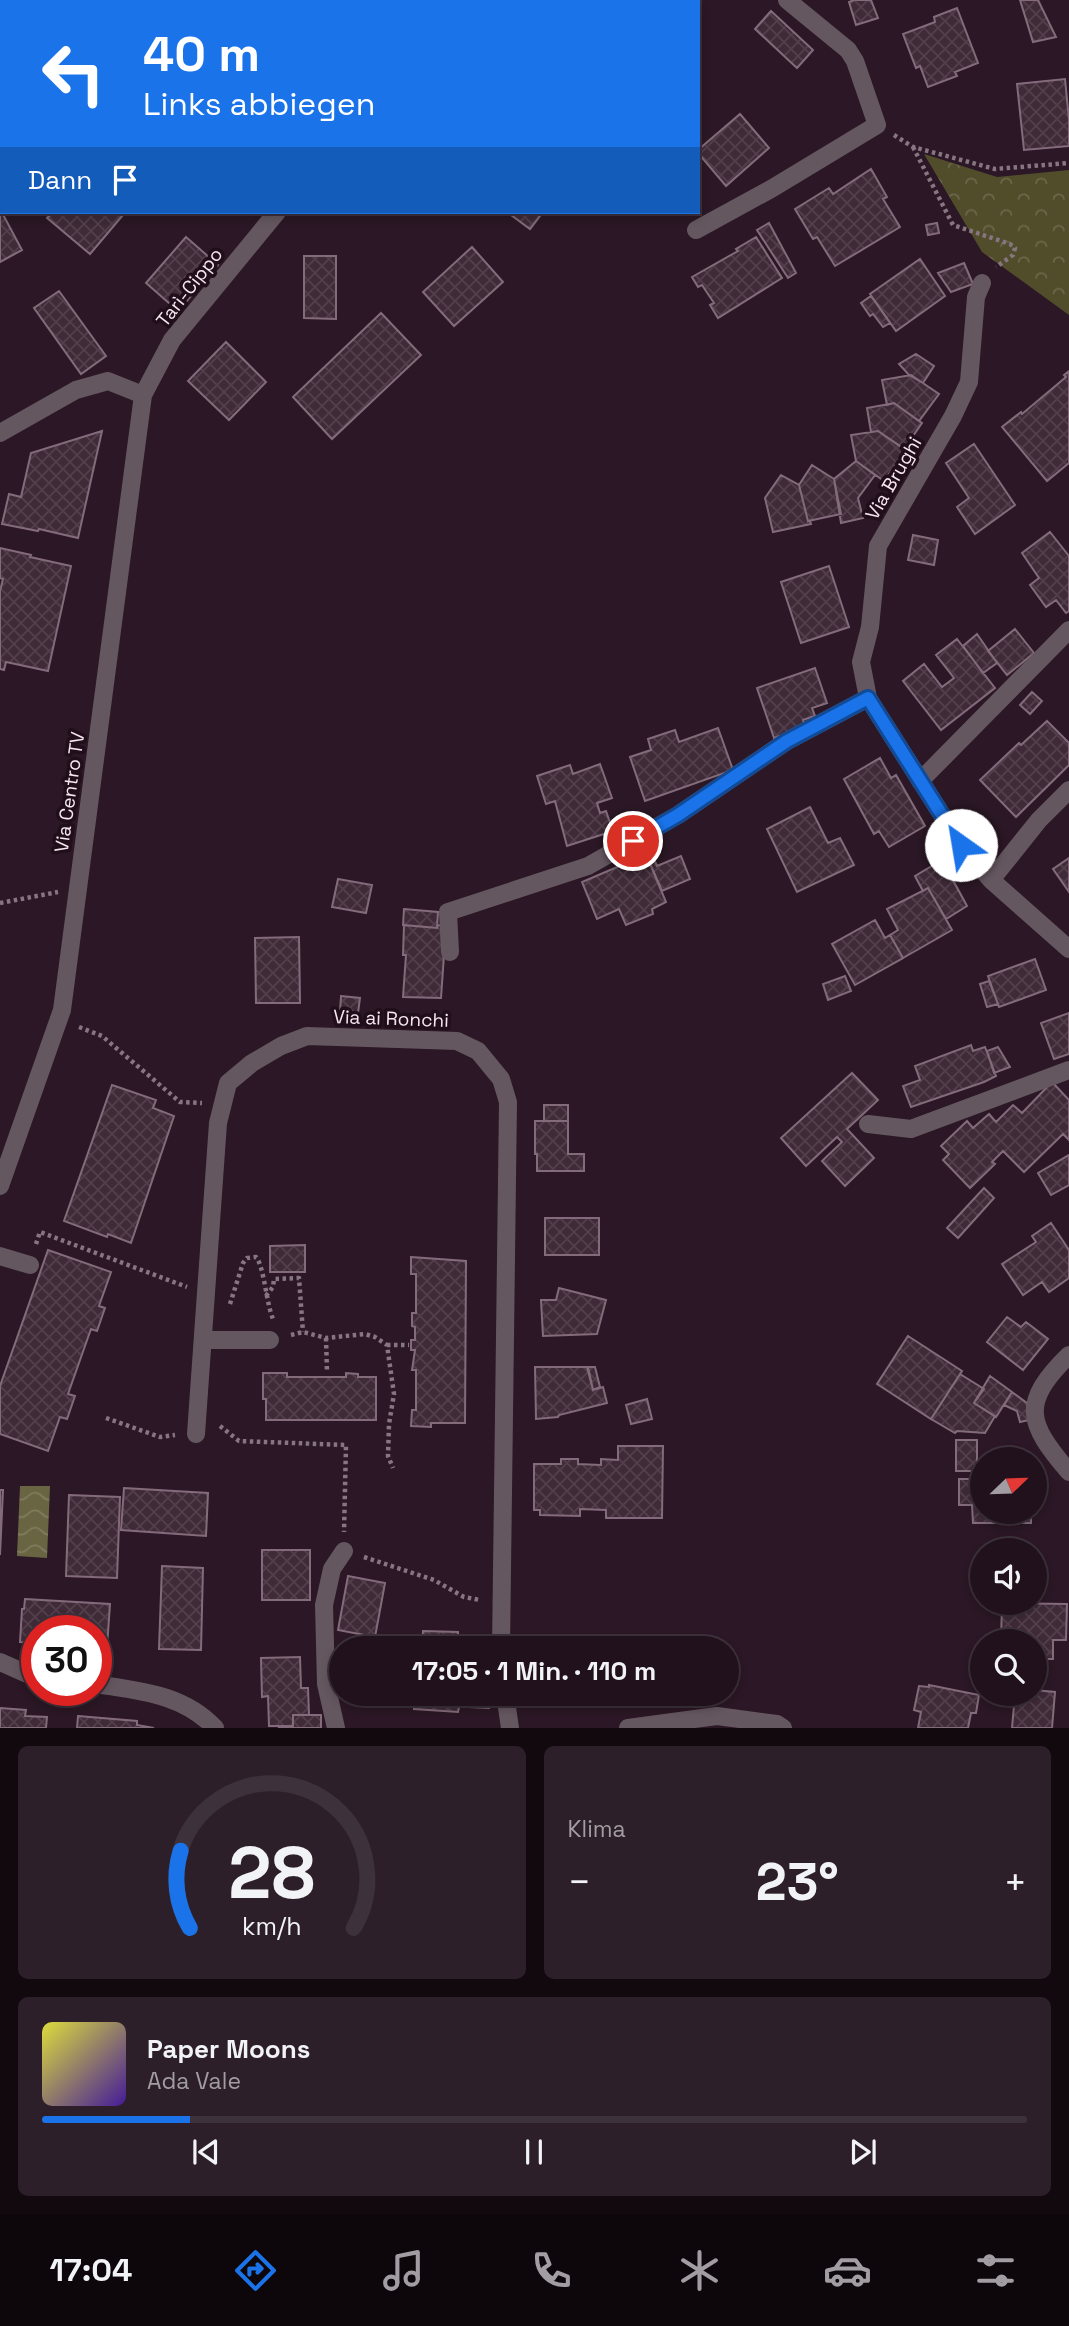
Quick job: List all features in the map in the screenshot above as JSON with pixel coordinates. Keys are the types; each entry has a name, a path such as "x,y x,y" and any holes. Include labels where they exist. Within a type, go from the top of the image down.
{"street":[{"path":"696,230 771,189 877,125 855,61 848,50 787,0"},
{"name":"Tarì-Cippo","path":"143,395 172,340 275,214"},
{"name":"Via Brughi","path":"868,698 861,662 870,627 878,546 953,416 968,382 976,297 982,284"},
{"path":"0,433 76,390 108,381 143,395"},
{"name":"Via Centro TV","path":"0,1186 62,1010 143,395"},
{"path":"920,781 1069,630"},
{"path":"450,952 448,912 588,866 678,815 787,741 868,698 961,845 991,880 1069,949"},
{"path":"991,880 1039,820 1069,790"},
{"name":"Via ai Ronchi","path":"196,1434 218,1123 228,1083 281,1046 307,1036 457,1041 478,1051 501,1079 508,1101 501,1636"},
{"path":"868,1124 911,1129 1069,1070"},
{"path":"0,1256 30,1265"},
{"path":"203,1340 277,1333"},
{"path":"1069,1355 1051,1373 1036,1397 1034,1406 1042,1438 1069,1472"},
{"path":"336,1727 326,1684 324,1605 332,1569 344,1551"},
{"path":"0,1662 21,1671"},
{"path":"112,1686 173,1699 197,1710 215,1727"},
{"path":"507,1706 510,1727"},
{"path":"628,1727 717,1716 783,1727"}],"path":[{"path":"877,125 913,147 995,169 1069,163"},
{"path":"913,147 953,225 1015,248 1013,255 1001,262 982,284"},
{"path":"0,903 78,888"},
{"path":"58,1020 102,1036 180,1102 223,1104"},
{"path":"30,1265 40,1232 206,1294"},
{"path":"204,1321 222,1315 229,1308 240,1270 247,1258 256,1257 260,1260 265,1296 277,1333 303,1332 326,1338 365,1334 387,1345 409,1345"},
{"path":"265,1296 273,1287 274,1279 299,1278 303,1332"},
{"path":"326,1338 327,1372"},
{"path":"387,1345 387,1361 394,1394 389,1424 389,1460 393,1468"},
{"path":"106,1419 160,1437"},
{"path":"217,1423 239,1441 346,1445 344,1551 434,1580 464,1597 502,1605"}],"green space":[{"path":"924,154 997,177 1069,170 1069,315 982,252"}],"water":[{"path":"20,1486 50,1486 47,1558 17,1556"}],"building":[{"path":"871,0 878,18 856,25 849,2"},
{"path":"1020,0 1038,0 1056,37 1033,42"},
{"path":"957,8 978,63 955,72 957,76 928,87 920,66 916,68 903,34 935,22 934,17"},
{"path":"771,11 813,50 797,68 755,29"},
{"path":"1065,79 1069,146 1024,150 1017,84"},
{"path":"740,114 769,148 726,186 700,155 700,148"},
{"path":"871,169 887,197 883,199 900,227 835,266 817,237 813,239 795,209 829,188 833,194"},
{"path":"0,214 3,214 22,250 0,262"},
{"path":"51,214 123,215 90,254 47,218"},
{"path":"510,214 541,214 530,229"},
{"path":"769,223 796,273 788,278 757,230"},
{"path":"937,223 939,233 928,235 926,225"},
{"path":"186,237 218,265 178,311 146,283"},
{"path":"756,237 782,278 718,318 710,305 714,303 702,285 698,287 692,277 738,251 736,249"},
{"path":"472,247 503,282 454,326 423,292"},
{"path":"304,256 336,256 336,319 304,318"},
{"path":"920,259 945,296 896,331 870,294"},
{"path":"964,263 973,284 951,292 938,273"},
{"path":"59,291 106,356 81,374 34,308"},
{"path":"871,296 890,323 883,327 873,314 870,316 861,303"},
{"path":"381,313 421,355 332,439 293,397"},
{"path":"226,342 266,382 229,420 188,381"},
{"path":"916,354 934,366 923,383 909,375 899,364"},
{"path":"1069,371 1069,463 1047,481 1002,427 1021,412 1022,414 1066,377 1064,375"},
{"path":"911,375 939,394 919,421 894,403 887,405 882,380"},
{"path":"894,403 922,423 904,449 878,431 871,432 867,408"},
{"path":"102,431 78,538 2,524 9,494 21,497 31,453"},
{"path":"878,431 906,450 884,481 856,461 851,435"},
{"path":"974,444 1015,505 975,534 957,507 969,498 946,463"},
{"path":"856,461 875,475 858,498 863,518 841,523 834,479"},
{"path":"812,465 834,479 841,514 808,521 799,485"},
{"path":"781,475 799,485 811,524 773,532 765,498"},
{"path":"1050,532 1069,556 1069,611 1066,613 1056,600 1046,607 1030,585 1039,578 1022,553"},
{"path":"913,535 938,540 934,565 908,560"},
{"path":"0,548 71,566 48,671 6,662 4,670 0,669 0,591 3,579 0,578"},
{"path":"829,566 849,627 801,643 781,582"},
{"path":"1015,629 1034,653 1007,675 988,651"},
{"path":"977,634 997,663 983,673 963,646"},
{"path":"957,639 995,688 941,730 903,681 924,664 942,687 954,678 936,655"},
{"path":"815,668 827,703 812,708 815,716 803,720 805,727 774,738 757,688"},
{"path":"1032,692 1042,701 1030,714 1020,705"},
{"path":"1047,721 1069,743 1069,765 1016,817 980,780"},
{"path":"718,728 733,770 645,801 630,757 651,750 648,739 675,730 679,742"},
{"path":"880,758 891,778 896,775 925,826 889,847 879,831 874,834 844,779"},
{"path":"600,764 612,798 597,803 600,813 606,811 613,831 567,846 555,801 546,804 537,776 570,765 573,774"},
{"path":"810,807 828,843 840,838 854,865 797,892 767,829"},
{"path":"681,856 690,879 662,891 649,861 654,859 657,866"},
{"path":"1069,858 1069,892 1053,869"},
{"path":"636,859 637,863 648,859 666,902 652,909 653,914 626,925 619,909 597,919 582,882"},
{"path":"942,860 967,906 946,919 928,888 923,891 915,876"},
{"path":"338,879 372,885 366,913 332,907"},
{"path":"928,888 952,930 903,958 890,935 898,930 887,909"},
{"path":"404,909 438,912 437,928 403,925"},
{"path":"875,920 885,938 890,935 903,958 855,985 832,944"},
{"path":"404,925 437,928 438,925 446,926 441,998 403,997 406,955 403,955"},
{"path":"299,937 300,1003 256,1003 255,938"},
{"path":"1035,959 1046,990 999,1007 988,976"},
{"path":"845,976 851,991 828,1000 823,984"},
{"path":"989,981 998,1004 987,1007 980,984"},
{"path":"341,996 360,998 358,1013 340,1012"},
{"path":"1069,1013 1069,1054 1054,1059 1041,1023"},
{"path":"971,1045 973,1051 985,1047 996,1076 911,1107 903,1086 920,1080 915,1066"},
{"path":"998,1047 1010,1067 994,1073 987,1051"},
{"path":"852,1073 878,1100 847,1129 874,1158 845,1186 822,1161 842,1142 837,1137 806,1166 781,1138"},
{"path":"1052,1082 1069,1100 1069,1140 1063,1134 1024,1172 1003,1151 992,1162 995,1164 970,1188 943,1160 949,1154 941,1146 967,1121 973,1128 989,1114 996,1122 1013,1105 1022,1113"},
{"path":"112,1085 156,1100 153,1108 174,1116 131,1243 64,1221"},
{"path":"544,1105 568,1105 568,1121 544,1121"},
{"path":"535,1121 568,1121 568,1154 584,1154 584,1171 537,1171"},
{"path":"1069,1155 1069,1185 1051,1195 1038,1173"},
{"path":"984,1188 994,1198 958,1238 947,1228"},
{"path":"545,1218 599,1218 599,1255 545,1255"},
{"path":"1051,1223 1069,1250 1069,1278 1049,1292 1042,1282 1023,1295 1002,1264 1036,1242 1032,1236"},
{"path":"305,1245 305,1272 270,1272 270,1246"},
{"path":"48,1250 111,1272 99,1306 105,1308 97,1331 91,1329 68,1394 75,1396 67,1419 60,1417 48,1451 0,1434 0,1386"},
{"path":"411,1257 466,1261 465,1423 431,1423 431,1427 411,1426 412,1410 416,1410 416,1370 412,1370 415,1350 411,1350 411,1340 415,1340 412,1313 416,1313 416,1274 411,1274"},
{"path":"559,1288 606,1300 597,1334 543,1336 541,1300 556,1300"},
{"path":"1007,1317 1021,1327 1026,1322 1048,1339 1023,1370 987,1342"},
{"path":"908,1336 962,1371 931,1419 877,1384"},
{"path":"535,1367 587,1367 593,1390 603,1387 607,1403 558,1417 536,1419"},
{"path":"588,1367 595,1367 600,1387 593,1390"},
{"path":"263,1373 287,1373 287,1377 346,1377 346,1373 358,1374 358,1377 376,1377 376,1420 266,1420"},
{"path":"960,1374 984,1389 974,1403 995,1416 985,1433 955,1433 931,1419"},
{"path":"990,1376 1012,1392 996,1417 974,1403"},
{"path":"1012,1392 1027,1403 1029,1420 1020,1422 1017,1411 1004,1405"},
{"path":"647,1399 652,1419 631,1424 626,1405"},
{"path":"956,1440 977,1440 977,1447 970,1447 970,1471 956,1471"},
{"path":"618,1446 663,1446 662,1518 606,1518 606,1510 580,1509 580,1516 540,1515 540,1510 534,1510 534,1464 561,1464 561,1459 578,1459 578,1464 601,1465 601,1459 618,1460"},
{"path":"959,1479 970,1479 970,1505 959,1505"},
{"path":"124,1488 208,1493 206,1536 121,1530"},
{"path":"0,1490 3,1490 0,1555"},
{"path":"69,1495 120,1497 117,1578 66,1576"},
{"path":"262,1550 310,1550 310,1600 262,1600"},
{"path":"162,1566 203,1568 201,1650 159,1649"},
{"path":"348,1576 385,1583 375,1636 338,1630"},
{"path":"25,1599 110,1604 109,1615 22,1615"},
{"path":"1047,1604 1067,1604 1066,1640 1053,1640 1053,1659 1047,1659 1047,1629 1001,1629 1002,1615 1047,1615"},
{"path":"423,1631 458,1632 458,1636 423,1636"},
{"path":"300,1657 301,1688 308,1688 309,1715 293,1715 293,1726 269,1726 268,1696 262,1697 261,1658"},
{"path":"919,1686 970,1693 970,1706 977,1706 976,1713 971,1713 968,1728 918,1728 921,1712 914,1710"},
{"path":"1047,1691 1055,1692 1052,1728 1012,1728 1014,1706 1047,1706"},
{"path":"414,1706 469,1706 459,1707 458,1712 414,1709"},
{"path":"0,1708 26,1710 25,1716 47,1717 46,1728 0,1728"},
{"path":"293,1715 321,1715 321,1728 278,1728 293,1726"},
{"path":"78,1716 137,1721 137,1725 154,1728 77,1728"}],"route":[{"path":"633,841 678,815 787,741 868,698 961,845"}]}
